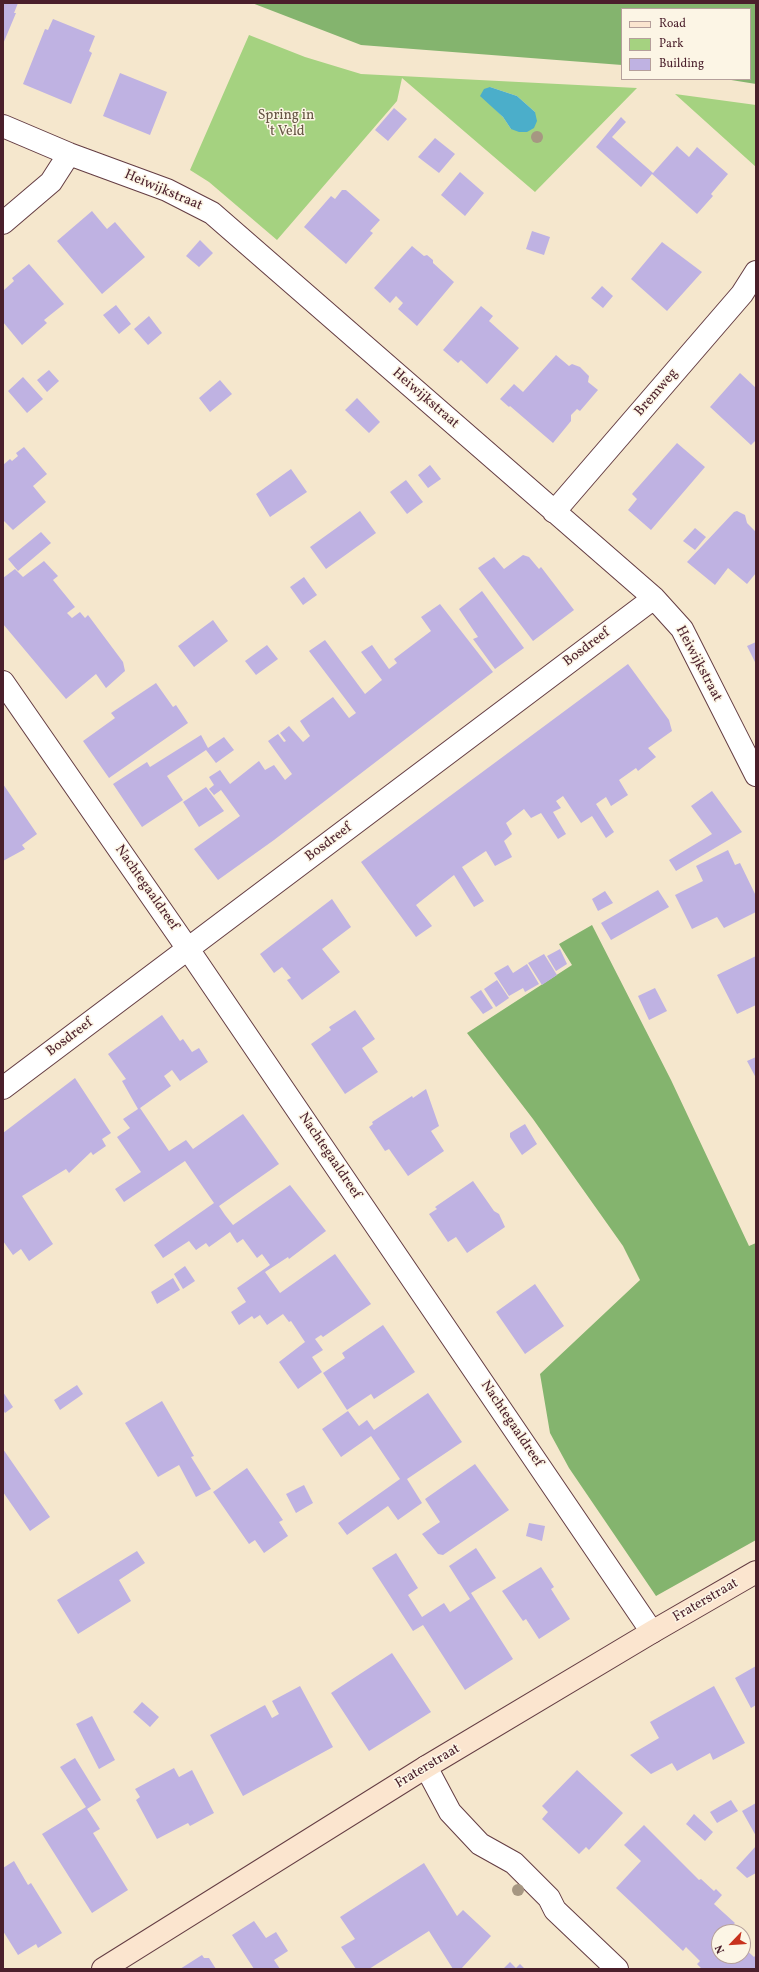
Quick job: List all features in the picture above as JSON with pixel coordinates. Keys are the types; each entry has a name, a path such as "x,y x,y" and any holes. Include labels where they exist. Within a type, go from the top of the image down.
{"street":[{"name":"Heiwijkstraat","path":"3,126 69,154 166,190 212,213 654,598 682,629 756,775"},
{"path":"3,223 51,182 69,154"},
{"name":"Bremweg","path":"554,512 742,294 756,272"},
{"name":"Bosdreef","path":"3,1088 654,598"},
{"name":"Nachtegaaldreef","path":"3,682 188,949 652,1632"},
{"name":"Fraterstraat","path":"104,1969 426,1767 652,1632 756,1572"},
{"path":"426,1767 450,1812 480,1844 514,1863 549,1898 555,1910 617,1969"}],"green space":[{"path":"252,3 756,3 756,84 731,80 751,80 751,8 621,8 621,65 361,45"},
{"name":"Spring in 't Veld","path":"249,35 305,57 361,74 637,88 535,192 402,78 397,101 277,240 209,182 190,170","holes":["490,87 517,96 535,112 511,129 503,117 489,103"]},
{"path":"675,94 756,105 756,167"},
{"path":"592,925 671,1080 749,1246 756,1243 756,1540 656,1596 569,1468 550,1433 540,1374 640,1280 623,1246 533,1119 467,1033 572,965 559,944"}],"water":[{"path":"490,87 517,96 535,112 537,121 534,128 527,132 519,132 511,129 503,117 480,96 484,89"}],"building":[{"path":"3,3 18,3 14,13 16,13 3,44"},
{"path":"53,19 95,36 89,51 92,53 71,104 23,84 45,29 48,30"},
{"path":"120,73 167,92 150,135 103,116"},
{"path":"394,108 407,119 388,141 375,130"},
{"path":"621,117 626,122 612,137 653,173 677,146 689,157 697,147 728,174 711,194 713,196 697,214 652,174 641,187 596,147"},
{"path":"435,138 455,154 439,173 418,157"},
{"path":"460,172 484,193 465,216 441,195"},
{"path":"342,190 346,190 380,220 370,231 373,233 346,264 304,227 331,196 335,199"},
{"path":"92,211 107,229 115,222 145,257 102,294 57,241"},
{"path":"532,231 550,237 544,255 526,249"},
{"path":"200,240 213,253 199,267 186,256"},
{"path":"662,242 702,272 667,311 631,279"},
{"path":"412,246 424,256 427,255 433,260 433,263 454,282 417,326 398,309 403,303 396,296 390,303 374,288"},
{"path":"29,264 64,304 44,320 47,323 22,345 3,322 3,291 14,281 12,278"},
{"path":"602,286 613,296 603,308 591,298"},
{"path":"116,305 131,324 119,334 103,315"},
{"path":"481,306 493,316 489,321 519,348 487,384 461,360 458,363 443,350"},
{"path":"149,316 162,333 148,345 134,329"},
{"path":"556,355 569,366 572,364 580,367 589,376 588,382 598,390 580,411 577,409 571,415 571,421 553,443 500,399 514,384 523,392"},
{"path":"49,370 59,381 47,392 37,380"},
{"path":"740,373 756,388 756,440 751,445 710,407"},
{"path":"23,377 43,399 27,413 8,391"},
{"path":"220,380 232,394 210,412 199,398"},
{"path":"357,398 380,422 369,433 345,410"},
{"path":"677,443 705,467 651,530 628,510 637,499 632,494"},
{"path":"24,447 47,474 33,486 46,502 13,530 3,520 3,465 10,459 12,461 18,456 16,453"},
{"path":"430,465 441,479 428,488 418,475"},
{"path":"291,469 307,492 270,517 256,494"},
{"path":"406,480 423,502 407,514 390,492"},
{"path":"360,511 376,533 326,569 310,547"},
{"path":"737,511 745,515 747,523 756,532 756,573 747,584 728,568 715,585 687,562 734,512"},
{"path":"695,528 706,537 695,550 683,541"},
{"path":"41,532 51,543 18,571 8,559"},
{"path":"523,555 529,557 539,569 541,567 574,610 533,641 478,568 494,557 504,569"},
{"path":"44,561 58,576 53,580 75,607 67,613 72,618 80,612 85,618 88,615 123,662 125,671 106,688 96,674 66,699 3,624 3,578 15,569 23,577"},
{"path":"304,577 317,595 303,605 290,587"},
{"path":"482,591 524,648 495,669 473,639 478,637 459,609"},
{"path":"440,604 493,672 274,840 218,880 194,849 240,816 221,790 214,795 209,789 214,785 209,777 220,770 230,784 259,761 265,770 274,765 285,780 292,774 268,741 278,734 284,742 286,741 280,733 289,726 303,742 310,736 300,721 333,697 349,718 356,713 309,651 325,640 365,694 382,680 361,652 372,645 389,669 397,663 394,659 431,631 421,617"},
{"path":"213,620 228,641 194,667 178,646"},
{"path":"756,642 756,664 747,646"},
{"path":"267,645 278,659 256,675 245,661"},
{"path":"628,664 669,720 672,731 648,748 656,757 638,771 636,768 619,780 628,795 611,806 606,797 596,804 614,832 606,838 592,816 581,823 563,796 556,801 561,808 553,812 566,834 558,839 541,813 531,818 524,809 506,823 512,834 504,841 512,857 495,866 486,851 462,867 484,901 474,907 454,875 416,905 432,926 416,937 361,862"},
{"path":"156,683 173,707 176,705 188,723 109,778 83,741 115,718 111,713"},
{"path":"201,735 208,748 224,737 234,750 216,763 206,750 167,776 183,800 142,827 113,784 147,762 150,767"},
{"path":"3,784 37,834 22,845 25,849 3,861"},
{"path":"206,787 224,811 199,827 183,802"},
{"path":"712,791 742,832 676,871 669,860 712,834 691,806"},
{"path":"728,850 735,865 740,863 756,896 756,912 724,928 717,917 692,929 675,895 703,881 696,866"},
{"path":"658,890 669,907 611,940 601,923"},
{"path":"605,891 613,903 598,911 592,899"},
{"path":"332,899 351,927 322,949 340,972 302,1000 287,980 291,978 282,967 274,973 260,954"},
{"path":"560,949 567,964 556,971 547,956"},
{"path":"544,954 557,975 542,985 528,963"},
{"path":"756,956 756,1005 737,1014 717,975"},
{"path":"527,964 539,984 525,992 523,988 509,996 494,973 508,965 513,973"},
{"path":"497,980 509,998 496,1007 484,989"},
{"path":"655,988 667,1011 649,1020 638,996"},
{"path":"481,990 493,1008 483,1014 470,997"},
{"path":"355,1010 375,1039 362,1048 378,1072 345,1094 311,1044 331,1030 329,1027"},
{"path":"162,1015 180,1041 183,1039 192,1052 199,1048 208,1062 180,1081 172,1070 164,1076 171,1086 140,1108 169,1151 186,1140 193,1149 243,1114 279,1164 219,1206 225,1215 233,1225 290,1185 326,1231 289,1259 288,1257 265,1272 280,1293 335,1254 371,1304 323,1337 321,1335 315,1339 323,1350 312,1357 322,1372 298,1389 279,1362 305,1342 291,1321 289,1322 283,1314 267,1325 260,1315 254,1319 252,1316 239,1325 231,1312 246,1302 237,1288 270,1265 262,1254 257,1258 243,1239 237,1243 230,1232 209,1247 206,1243 196,1250 189,1241 163,1258 154,1245 214,1203 185,1161 124,1202 115,1189 141,1172 117,1137 130,1128 123,1119 138,1109 122,1081 126,1079 108,1054"},
{"path":"756,1057 756,1078 747,1061"},
{"path":"75,1078 111,1133 102,1139 106,1146 93,1155 91,1152 69,1173 66,1169 22,1196 53,1244 29,1261 21,1249 13,1255 3,1241 3,1133"},
{"path":"426,1089 439,1126 431,1131 444,1151 408,1176 389,1149 385,1151 369,1127 373,1124 372,1122 412,1096 413,1098"},
{"path":"525,1124 537,1144 522,1155 510,1137 510,1133"},
{"path":"473,1181 494,1211 499,1214 505,1227 467,1253 456,1237 448,1242 429,1214 437,1209 435,1207"},
{"path":"185,1266 195,1281 183,1289 174,1274"},
{"path":"173,1278 180,1290 157,1304 151,1292"},
{"path":"535,1284 564,1326 525,1354 496,1312"},
{"path":"383,1325 415,1372 374,1399 371,1394 347,1410 323,1373 345,1358 342,1353"},
{"path":"77,1385 83,1394 60,1410 54,1400"},
{"path":"3,1392 13,1407 5,1413 3,1410"},
{"path":"428,1393 462,1442 407,1479 422,1503 398,1520 388,1506 347,1535 338,1523 400,1479 371,1436 341,1457 322,1429 348,1411 359,1426 367,1420 374,1430"},
{"path":"162,1401 194,1456 191,1457 211,1489 196,1497 179,1465 158,1477 125,1423"},
{"path":"3,1449 50,1517 30,1531 3,1492"},
{"path":"475,1464 509,1510 443,1555 438,1554 422,1534 440,1522 425,1499"},
{"path":"247,1468 283,1520 279,1522 288,1536 264,1553 255,1540 249,1544 213,1492"},
{"path":"304,1485 313,1503 296,1513 286,1494"},
{"path":"529,1523 545,1526 542,1541 526,1536"},
{"path":"476,1548 496,1578 471,1593 513,1659 465,1690 423,1625 413,1631 372,1568 396,1553 418,1588 408,1595 422,1617 444,1603 450,1612 470,1599 449,1566"},
{"path":"137,1551 145,1563 119,1580 131,1601 78,1634 57,1600"},
{"path":"541,1567 554,1587 551,1589 570,1619 539,1639 526,1619 523,1621 502,1591"},
{"path":"392,1653 431,1712 369,1751 331,1693"},
{"path":"756,1666 756,1705 751,1708 735,1678"},
{"path":"300,1686 333,1747 243,1796 210,1735 265,1705 272,1718 279,1714 272,1701"},
{"path":"714,1686 745,1743 713,1760 710,1753 677,1771 672,1763 651,1774 630,1755 659,1738 650,1722"},
{"path":"142,1702 159,1717 150,1727 133,1712"},
{"path":"92,1716 115,1760 99,1769 76,1724"},
{"path":"75,1758 101,1800 87,1809 100,1829 93,1833 128,1890 92,1913 42,1834 86,1807 60,1767"},
{"path":"174,1768 179,1777 192,1770 214,1813 190,1826 188,1823 157,1839 136,1800 140,1797 135,1789"},
{"path":"577,1770 623,1813 589,1850 586,1847 579,1854 542,1819 548,1812 542,1806"},
{"path":"731,1800 738,1811 717,1823 710,1812"},
{"path":"756,1803 756,1836 742,1811"},
{"path":"694,1814 713,1832 705,1841 686,1824"},
{"path":"644,1825 699,1880 701,1879 714,1891 716,1889 722,1895 714,1904 735,1923 711,1924 711,1964 751,1964 751,1954 754,1957 756,1955 756,1969 702,1969 697,1964 700,1961 686,1947 683,1951 616,1888 641,1861 624,1845"},
{"path":"756,1846 756,1873 747,1878 736,1868"},
{"path":"14,1861 28,1885 31,1883 62,1933 38,1948 36,1944 18,1955 3,1931 3,1868"},
{"path":"424,1863 457,1916 463,1910 491,1936 461,1969 453,1969 429,1931 369,1969 356,1969 341,1947 355,1939 340,1917"},
{"path":"254,1921 266,1938 276,1932 288,1951 274,1960 280,1969 254,1969 232,1935"},
{"path":"202,1955 204,1958 209,1958 216,1969 180,1969"},
{"path":"510,1962 516,1968 520,1964 525,1969 503,1969"}]}
